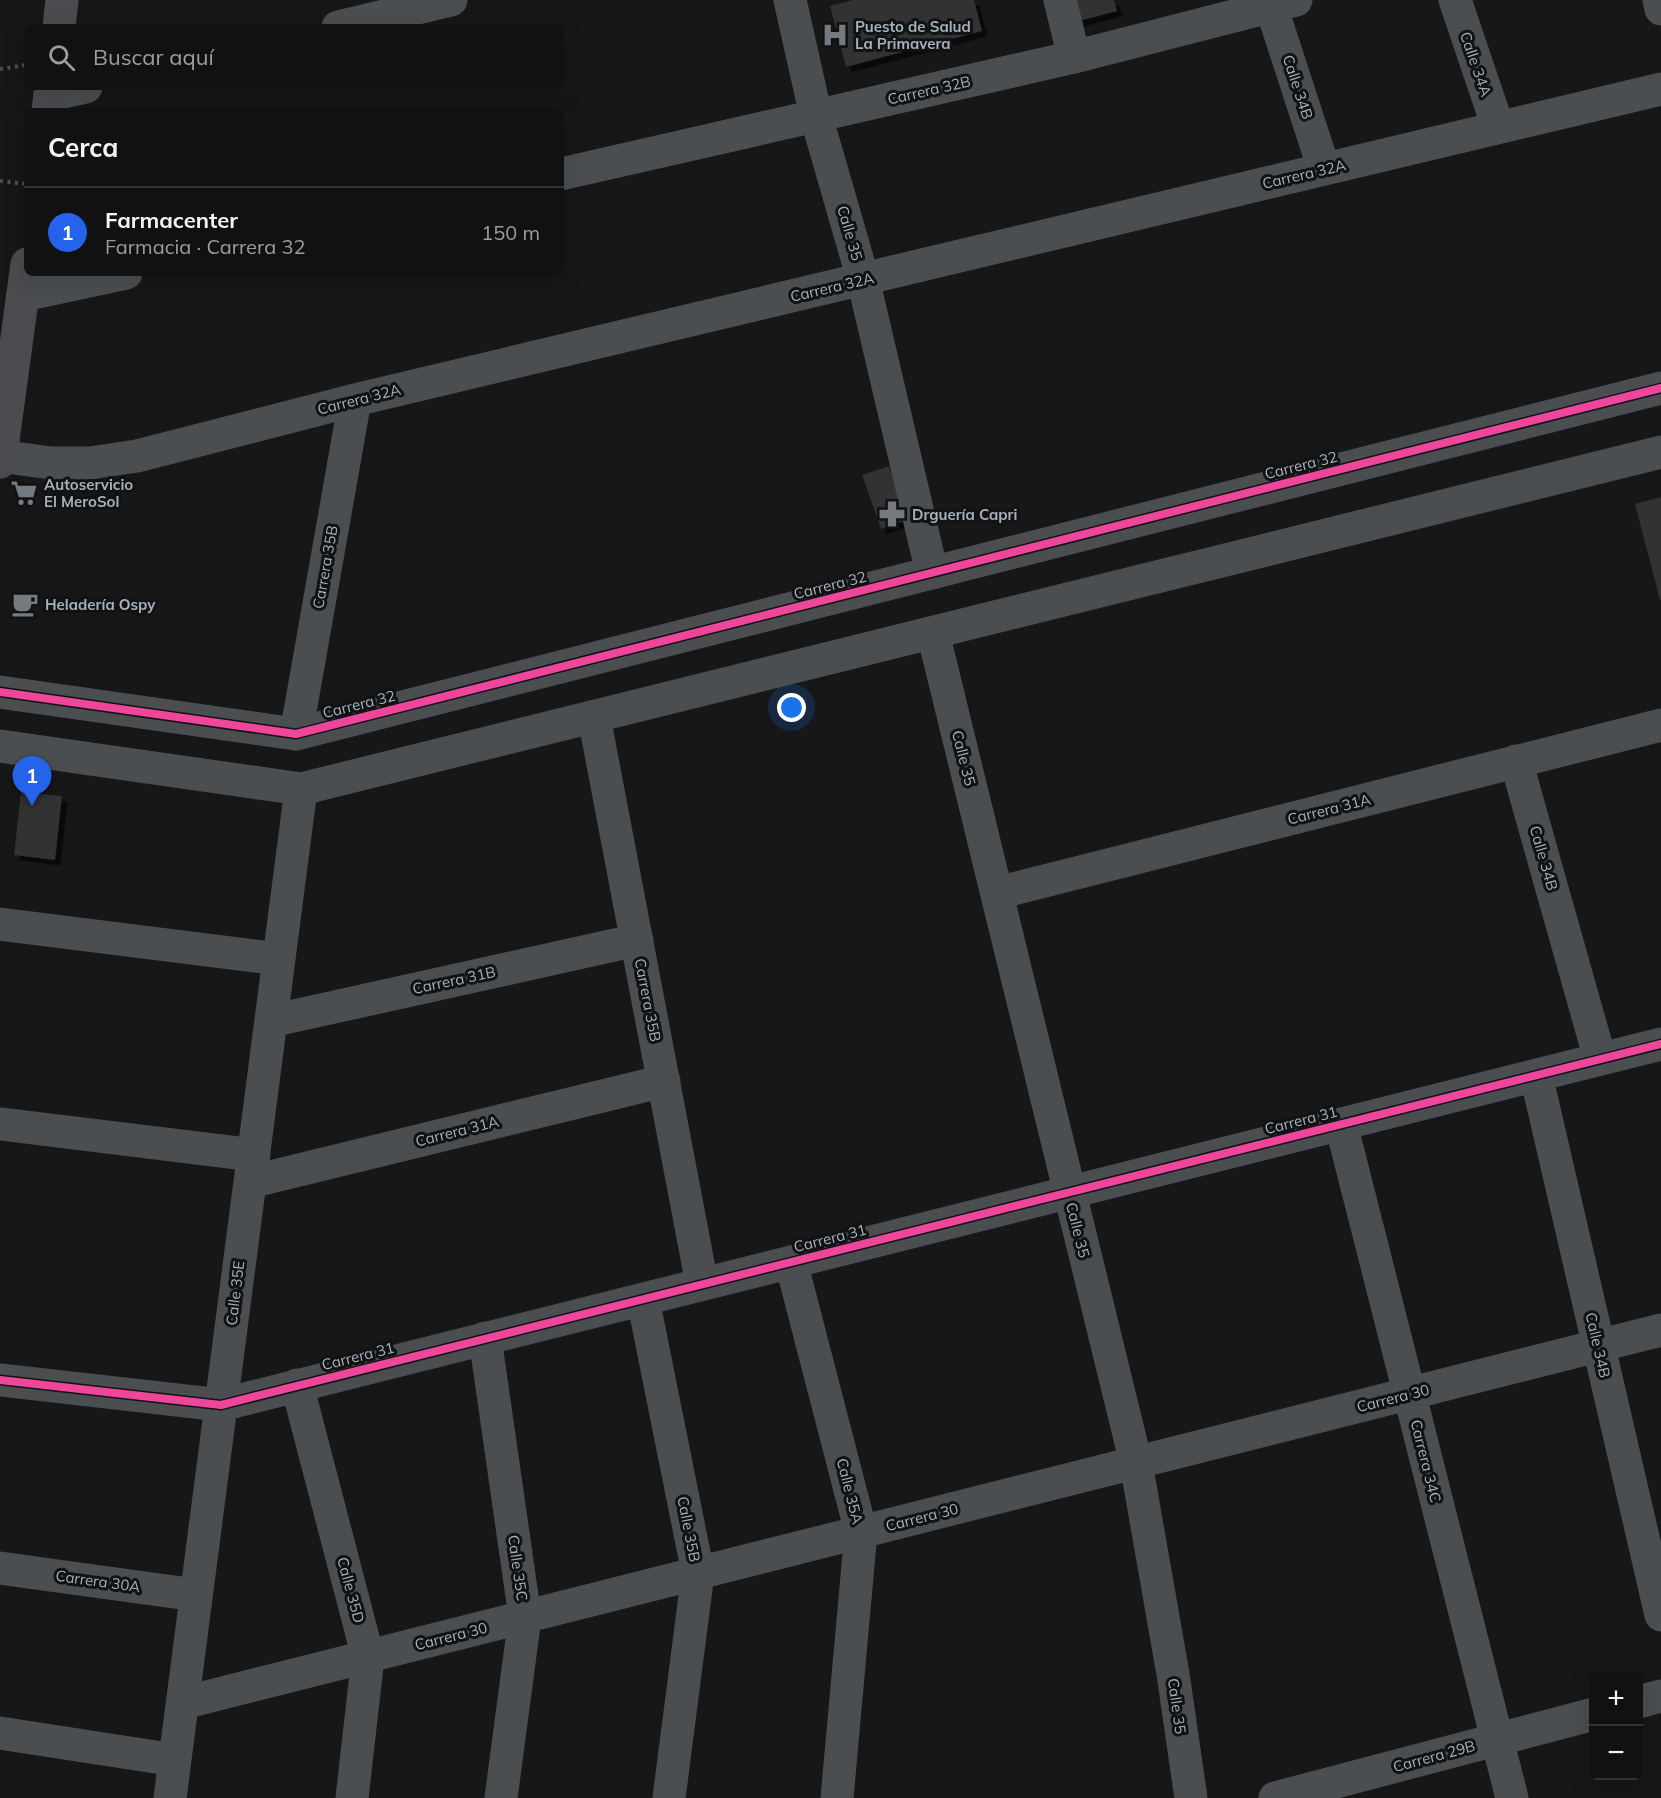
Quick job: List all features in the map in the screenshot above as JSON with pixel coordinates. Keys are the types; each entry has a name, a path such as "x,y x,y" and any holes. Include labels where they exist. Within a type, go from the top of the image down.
{"main road":[{"path":"58,24 62,0"},
{"path":"0,462 25,280"}],"street":[{"path":"351,24 451,0"},
{"name":"Calle 35","path":"790,0 816,116 863,279 932,573"},
{"path":"1060,0 1074,57"},
{"name":"Calle 34A","path":"1455,0 1498,128"},
{"path":"1659,0 1661,9"},
{"name":"Carrera 32B","path":"564,173 1074,57 1283,3"},
{"name":"Calle 34B","path":"1283,3 1324,169"},
{"name":"Carrera 32A","path":"0,456 61,463 90,463 137,456 355,400 1661,88"},
{"path":"49,98 76,90"},
{"path":"25,280 83,276"},
{"name":"Carrera 32","path":"0,692 296,734 1661,388"},
{"name":"Carrera 35B","path":"296,734 355,400"},
{"path":"0,746 301,789 1661,452"},
{"name":"Calle 35","path":"933,633 1136,1463 1173,1674 1191,1798"},
{"name":"Carrera 35B","path":"594,717 702,1284"},
{"name":"Carrera 31A","path":"997,893 1661,725"},
{"name":"Calle 34B","path":"1516,761 1600,1059"},
{"name":"Calle 35E","path":"170,1798 301,789"},
{"path":"0,924 279,959"},
{"name":"Carrera 31B","path":"271,1021 637,940"},
{"name":"Carrera 31","path":"0,1380 221,1405 1661,1044"},
{"name":"Calle 34B","path":"1536,1075 1661,1615"},
{"name":"Carrera 31A","path":"0,1124 252,1168 664,1081"},
{"name":"Carrera 34C","path":"1341,1124 1512,1798"},
{"name":"Calle 35A","path":"791,1262 861,1532 837,1798"},
{"name":"Calle 35B","path":"643,1299 698,1573 669,1798"},
{"name":"Carrera 30","path":"183,1703 1661,1330"},
{"name":"Calle 35C","path":"484,1338 525,1617 501,1798"},
{"name":"Calle 35D","path":"297,1385 368,1657 352,1798"},
{"name":"Carrera 30A","path":"0,1568 196,1595"},
{"path":"1643,1701 1661,1696"},
{"name":"Carrera 29B","path":"1275,1798 1589,1715"},
{"path":"0,1733 175,1760"}],"path":[{"path":"0,69 24,65"},
{"path":"0,181 24,184"}],"building":[{"path":"853,0 974,0 982,31 846,67 830,6"},
{"path":"1074,0 1114,0 1117,11 1079,21"},
{"path":"889,466 907,520 881,529 862,475"},
{"path":"1661,497 1661,600 1660,600 1635,504"},
{"path":"21,792 62,796 55,860 14,855"}],"cycle path":[{"path":"0,692 296,734 1661,388"},
{"path":"0,1380 221,1405 1661,1044"}],"place":[{"name":"Puesto de Salud La Primavera","path":"835,35"},
{"name":"Autoservicio El MeroSol","path":"24,493"},
{"name":"Drguería Capri","path":"892,514"},
{"name":"Heladería Ospy","path":"25,604"},
{"name":"Farmacenter","path":"32,806"}]}
